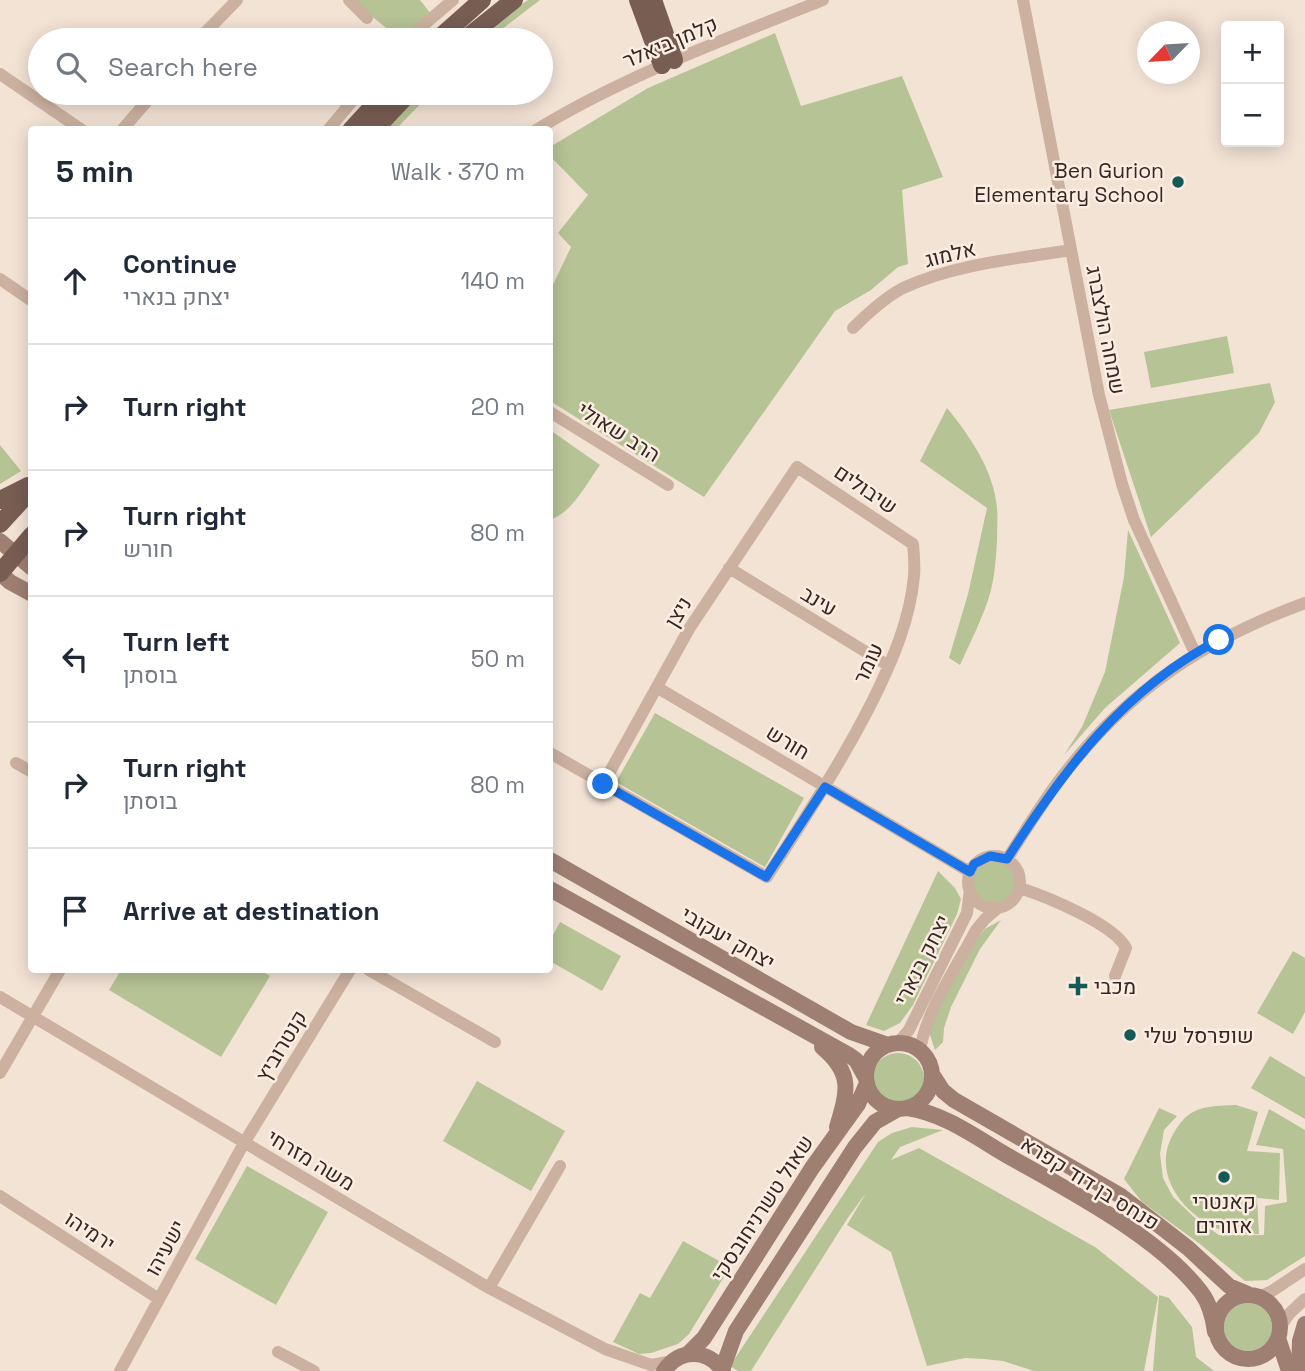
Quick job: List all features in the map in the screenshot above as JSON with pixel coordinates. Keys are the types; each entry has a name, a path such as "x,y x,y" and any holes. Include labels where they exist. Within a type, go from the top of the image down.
{"main road":[{"path":"450,28 482,0"},
{"path":"479,28 514,0"},
{"path":"638,0 668,62"},
{"path":"653,0 668,62"},
{"path":"355,126 374,105"},
{"path":"378,126 398,105"},
{"path":"0,500 28,488"},
{"path":"0,524 28,491"},
{"path":"28,540 0,573 28,592"},
{"path":"0,541 28,565"},
{"name":"יצחק יעקובי","path":"553,862 859,1036 893,1044"},
{"name":"יצחק יעקובי","path":"553,891 849,1055 862,1068 866,1081"},
{"path":"799,1028 835,1058 844,1074 846,1092 836,1132"},
{"path":"669,1366 689,1353 708,1356 723,1371 736,1331 844,1163 875,1122 903,1109 922,1099 928,1091 932,1074 929,1064 920,1052 908,1045 893,1044 874,1054 866,1069 866,1081 875,1099 890,1108 903,1109"},
{"name":"פנחס בן דוד קפרא","path":"932,1074 943,1091 954,1100 1121,1196 1178,1240 1228,1286 1254,1295"},
{"name":"שאול טשרניחובסקי","path":"689,1353 704,1338 836,1132 858,1104 866,1081"},
{"name":"פנחס בן דוד קפרא","path":"903,1109 920,1110 952,1124 1084,1200 1126,1228 1176,1266 1200,1291 1207,1302 1215,1332"},
{"path":"1258,1371 1224,1349 1215,1332 1220,1310 1227,1301 1237,1296 1254,1295 1275,1308 1289,1371"},
{"path":"1299,1371 1300,1341 1305,1324"},
{"path":"1240,1359 1249,1360 1267,1353 1279,1332"}],"street":[{"path":"210,28 237,0"},
{"path":"349,0 367,18"},
{"path":"420,28 453,0"},
{"name":"קלמן ביאלר","path":"542,126 576,105 668,62 823,0"},
{"name":"שמחה הולצברג","path":"1023,0 1099,395 1122,484 1133,520 1195,653"},
{"path":"0,74 28,93"},
{"path":"45,105 76,126"},
{"path":"125,126 144,105"},
{"path":"331,126 349,105"},
{"name":"אלמוג","path":"853,328 886,298 932,277 961,269 1071,250"},
{"path":"0,279 28,298"},
{"name":"הרב שאולי","path":"553,414 668,485"},
{"name":"שיבולים","path":"797,467 914,544"},
{"name":"ניצן","path":"603,784 690,629 797,467"},
{"name":"עומר","path":"603,784 766,877 825,787 890,666 908,609 914,576 914,544"},
{"name":"עינב","path":"729,568 890,666"},
{"path":"1007,859 1047,797 1075,760 1149,686 1195,653 1305,603"},
{"name":"חורש","path":"658,688 970,872"},
{"path":"553,755 603,784"},
{"path":"16,763 28,770"},
{"path":"990,856 1007,859 1019,873 1020,888 1013,900 999,908 981,904 970,890 970,872 974,864 990,856"},
{"path":"1020,888 1087,917 1119,936 1126,948 1115,976"},
{"name":"יצחק בנארי","path":"893,1044 909,1030 967,914 970,890"},
{"name":"יצחק בנארי","path":"920,1052 930,1017 976,930 999,908"},
{"path":"0,1073 58,973"},
{"name":"קנטרוביץ","path":"244,1143 348,973"},
{"path":"374,973 495,1042"},
{"name":"משה מזרחי","path":"0,997 489,1288 605,1349 650,1365 669,1366"},
{"name":"ישעיהו","path":"120,1371 244,1143"},
{"path":"489,1288 560,1166"},
{"name":"ירמיהו","path":"0,1196 159,1299"},
{"path":"1254,1295 1305,1269"},
{"path":"1279,1332 1289,1314 1305,1299"},
{"name":"משה מזרחי","path":"605,1349 635,1371"},
{"path":"278,1352 314,1371"}],"green space":[{"path":"355,0 420,0 430,13 413,28 386,28"},
{"path":"528,0 540,0 504,28 489,28"},
{"path":"775,33 801,106 902,76 943,177 902,190 908,264 898,267 871,290 835,311 704,497 553,403 553,285 571,247 558,233 588,195 553,159 553,145 648,88"},
{"path":"410,105 419,105 399,126 390,126"},
{"path":"1227,336 1234,373 1151,388 1144,352"},
{"path":"1270,383 1275,402 1259,433 1151,537 1109,410"},
{"path":"947,408 972,442 986,467 995,494 997,512 996,559 991,590 960,665 949,658 968,594 987,508 920,461"},
{"path":"553,432 600,465 572,504 553,518"},
{"path":"0,445 21,471 0,484"},
{"path":"1128,530 1180,643 1105,708 1064,755 1082,727 1105,672 1124,577"},
{"path":"655,713 804,798 765,867 616,782"},
{"path":"994,861 1009,867 1015,882 1009,897 994,903 979,897 973,882 979,867"},
{"path":"938,871 955,888 961,899 957,914 913,1005 900,1023 884,1031 866,1025"},
{"path":"1001,920 980,949 951,1007 944,1028 943,1042 935,1050 928,1029 975,940 985,929"},
{"path":"560,922 621,956 602,991 553,963 553,935"},
{"path":"1293,951 1305,958 1305,1012 1293,1034 1257,1013"},
{"path":"119,973 265,973 270,976 221,1057 109,990"},
{"path":"898,1053 908,1055 916,1061 922,1069 922,1089 916,1097 908,1103 898,1105 888,1103 880,1097 874,1089 872,1079 874,1069 880,1061 888,1055"},
{"path":"1270,1056 1305,1077 1305,1119 1251,1088"},
{"path":"477,1081 565,1131 531,1191 443,1141"},
{"name":"קאנטרי אזורים","path":"1236,1105 1258,1112 1247,1151 1280,1153 1279,1200 1257,1198 1259,1234 1231,1233 1197,1217 1175,1192 1166,1163 1168,1147 1182,1120 1203,1108"},
{"path":"1159,1108 1177,1116 1164,1130 1160,1154 1163,1178 1173,1197 1195,1218 1219,1235 1264,1235 1265,1206 1287,1202 1283,1149 1256,1145 1269,1109 1305,1130 1305,1256 1267,1280 1245,1281 1142,1202 1124,1179"},
{"path":"912,1127 943,1130 900,1147 891,1160 919,1148 1095,1247 1158,1297 1144,1371 1034,1371 1003,1361 965,1358 927,1366 891,1252 847,1225 866,1193 751,1371 738,1371 730,1366 878,1142 892,1133"},
{"path":"247,1166 328,1212 276,1305 195,1259"},
{"path":"683,1241 730,1267 689,1334 678,1344 651,1353 639,1354 613,1342 640,1293 650,1298"},
{"path":"1159,1295 1169,1298 1192,1327 1196,1357 1214,1371 1153,1371"},
{"path":"1248,1303 1265,1310 1272,1327 1265,1344 1248,1351 1231,1344 1224,1327 1231,1310"}],"place":[{"name":"Ben Gurion Elementary School","path":"1178,182"},
{"name":"מכבי","path":"1078,986"},
{"name":"שופרסל שלי","path":"1130,1035"},
{"name":"קאנטרי אזורים","path":"1224,1177"}],"route":[{"path":"603,784 766,877 825,787 970,872 974,864 981,859 999,856 1007,859 1063,775 1129,704 1164,674 1219,640"}]}
